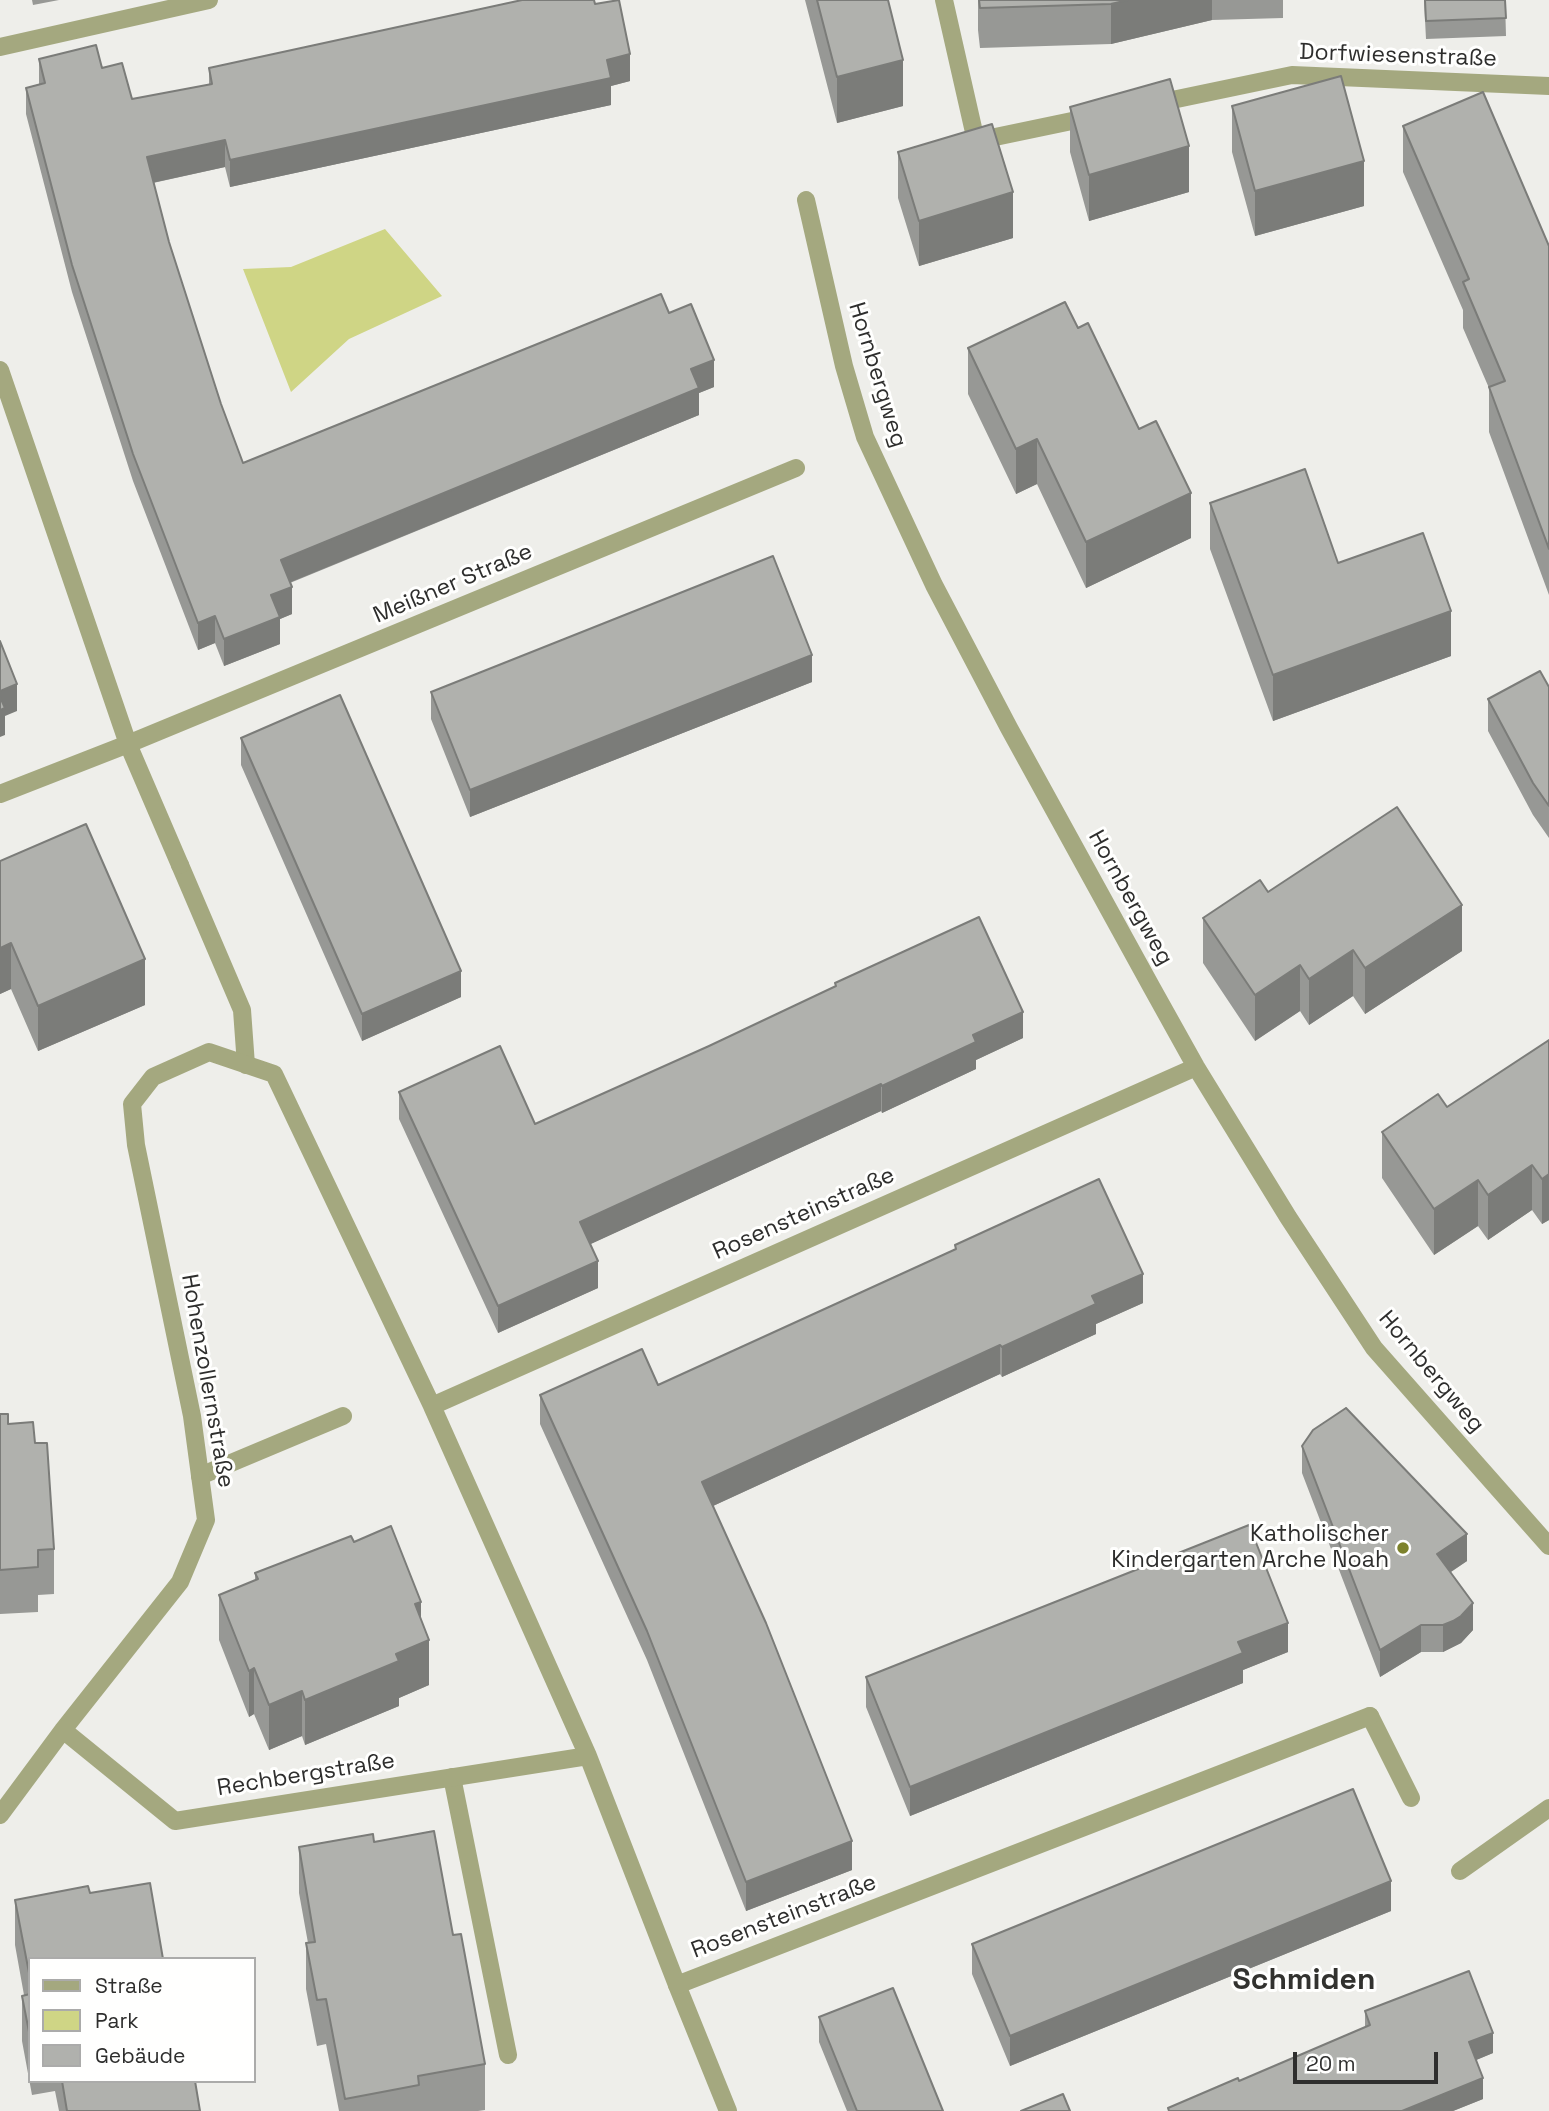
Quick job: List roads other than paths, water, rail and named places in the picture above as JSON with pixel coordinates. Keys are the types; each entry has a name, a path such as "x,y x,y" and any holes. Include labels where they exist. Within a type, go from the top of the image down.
{"street":[{"path":"0,47 209,0"},
{"path":"944,0 976,141 1108,113"},
{"name":"Dorfwiesenstraße","path":"1134,108 1292,75 1549,86"},
{"name":"Hornbergweg","path":"806,200 844,366 865,438 934,584 1009,728 1196,1068 1374,1348 1549,1546"},
{"path":"0,370 128,744 242,1010 246,1065"},
{"name":"Meißner Straße","path":"0,794 128,744 796,468"},
{"name":"Rosensteinstraße","path":"136,1145 132,1104 153,1077 209,1052 274,1074 432,1406 588,1756 677,1985 1370,1716 1411,1798"},
{"name":"Rosensteinstraße","path":"432,1406 1196,1068"},
{"name":"Hohenzollernstraße","path":"0,1815 63,1730 180,1582 206,1520 192,1416 136,1145"},
{"path":"200,1476 343,1416"},
{"name":"Rechbergstraße","path":"63,1730 174,1821 588,1756"},
{"path":"453,1777 508,2054"},
{"path":"1460,1871 1549,1808"},
{"path":"677,1985 729,2111"}],"place":[{"name":"Katholischer Kindergarten Arche Noah","path":"1403,1548"}],"district":[{"name":"Schmiden","path":"1304,1981"}]}
